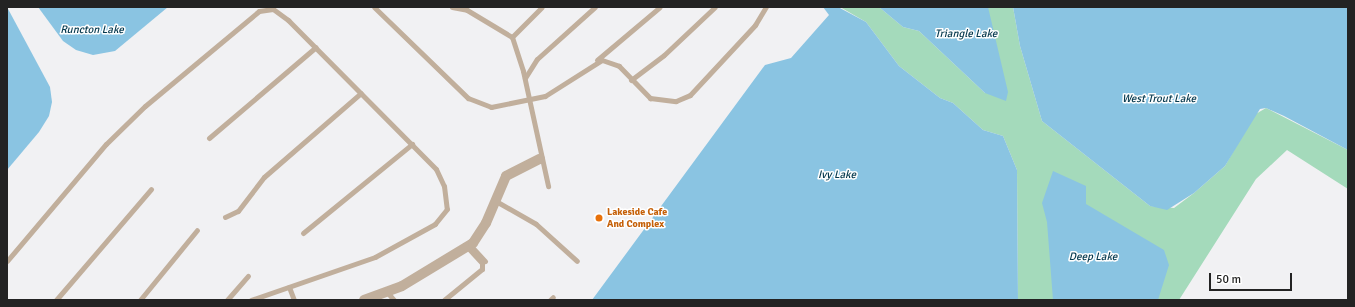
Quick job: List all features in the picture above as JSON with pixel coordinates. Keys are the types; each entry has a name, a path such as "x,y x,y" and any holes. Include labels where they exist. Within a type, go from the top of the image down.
{"street":[{"path":"364,300 386,292 436,267 468,246 486,223 493,199 506,176 540,159"}],"lane":[{"path":"374,7 468,98 491,106 528,99 557,90 594,62 660,7"},
{"path":"452,7 467,10 512,37 524,79 540,159 548,186"},
{"path":"512,37 542,7"},
{"path":"524,79 537,59 595,7"},
{"path":"631,80 664,55 715,7"},
{"path":"594,62 602,60 619,66 631,80 658,102 676,101 690,95 755,25 766,7"},
{"path":"7,261 106,144 145,106 259,11 273,9 281,14 316,47 436,169 444,186 447,209 441,218 375,256 251,300"},
{"path":"209,138 316,47"},
{"path":"225,217 238,211 264,176 361,93"},
{"path":"303,233 412,144"},
{"path":"56,300 151,189"},
{"path":"493,199 536,224 576,261"},
{"path":"140,300 197,230"},
{"path":"468,246 485,261"},
{"path":"444,300 482,269 482,263 468,246"},
{"path":"227,300 248,276"},
{"path":"289,286 294,300"},
{"path":"386,292 394,300"}],"green space":[{"path":"840,7 879,7 903,27 919,31 985,93 988,7 1013,7 1020,46 1042,121 1150,206 1174,208 1194,193 1225,166 1254,115 1266,108 1348,150 1348,189 1287,150 1256,179 1179,300 1018,300 1017,170 1003,136 983,130 953,103 940,98 899,66 866,22"}],"water":[{"path":"7,7 50,87 52,102 49,116 39,132 7,170"},
{"name":"Runcton Lake","path":"38,7 168,7 115,51 93,55 76,50 63,41"},
{"name":"Ivy Lake","path":"823,7 838,7 866,22 899,66 940,98 953,103 983,130 1003,136 1017,170 1018,300 592,300 765,65 791,58 829,15"},
{"name":"Triangle Lake","path":"879,7 988,7 1008,92 1006,101 985,93 919,31 903,27"},
{"name":"West Trout Lake","path":"1013,7 1348,7 1348,150 1284,116 1266,108 1260,109 1225,166 1194,193 1167,210 1150,206 1042,121 1020,46"},
{"name":"Deep Lake","path":"1053,171 1086,186 1086,204 1164,250 1169,265 1158,300 1053,300 1047,222 1042,203"}],"place":[{"name":"Lakeside Cafe And Complex","path":"599,218"}]}
